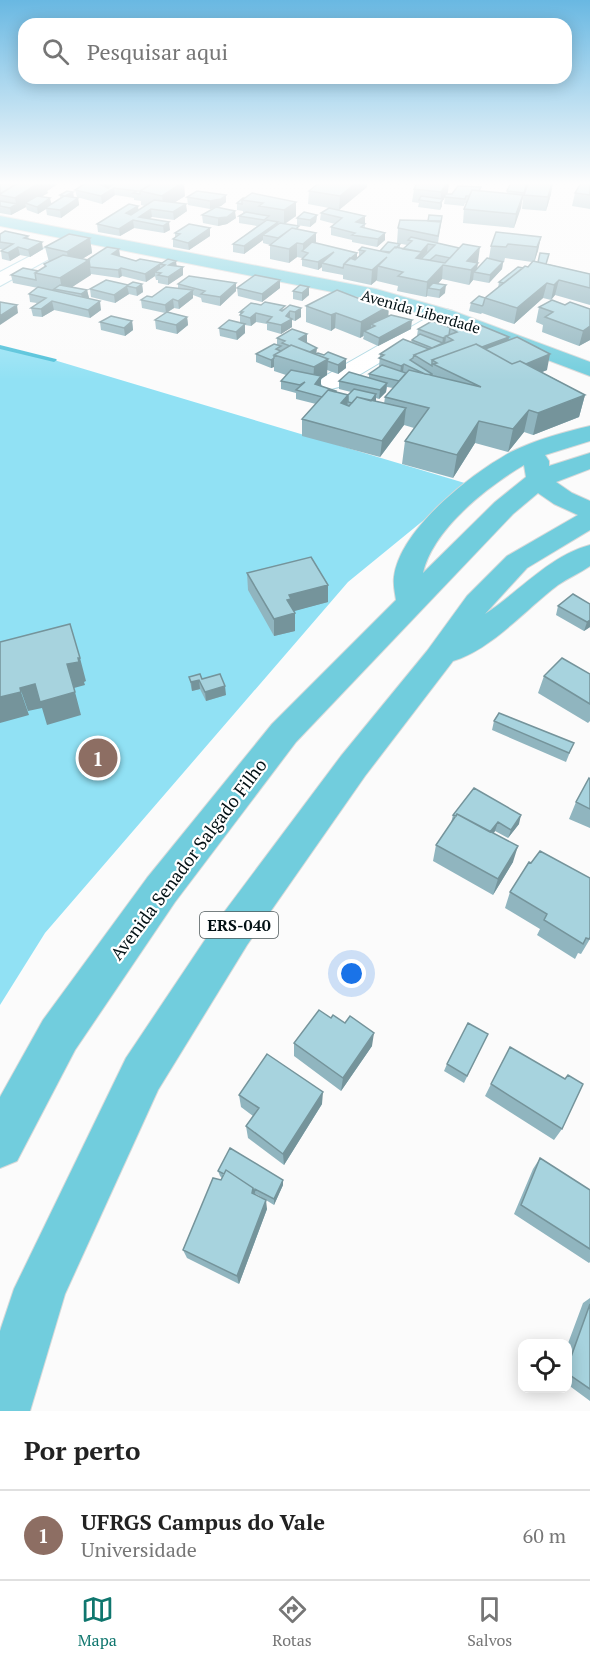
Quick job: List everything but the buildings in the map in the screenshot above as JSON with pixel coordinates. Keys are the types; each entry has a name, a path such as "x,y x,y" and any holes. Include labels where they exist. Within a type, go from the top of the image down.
{"main road":[{"name":"Avenida Liberdade","path":"137,249 376,295 446,315 588,366"},
{"path":"411,601 408,577 415,556 440,521 504,466 545,447 590,433"},
{"path":"545,447 539,454 536,464 539,479 561,497 590,510"},
{"name":"Avenida Senador Salgado Filho","path":"0,1144 59,1035 161,890 284,733 481,529 539,479 590,460"},
{"name":"ERS-040","path":"2,1411 40,1289 142,1074 233,932 353,766 438,659 477,603 516,562 590,519"},
{"path":"438,659 499,619 548,579 590,554"}],"street":[{"path":"0,280 55,249"},
{"path":"331,382 446,315"}],"shaded area":[{"path":"0,347 54,360 468,484 348,582 45,933 0,1005"}],"waterway":[{"path":"0,347 54,360"}],"place":[{"name":"UFRGS Campus do Vale","path":"98,758"}]}
